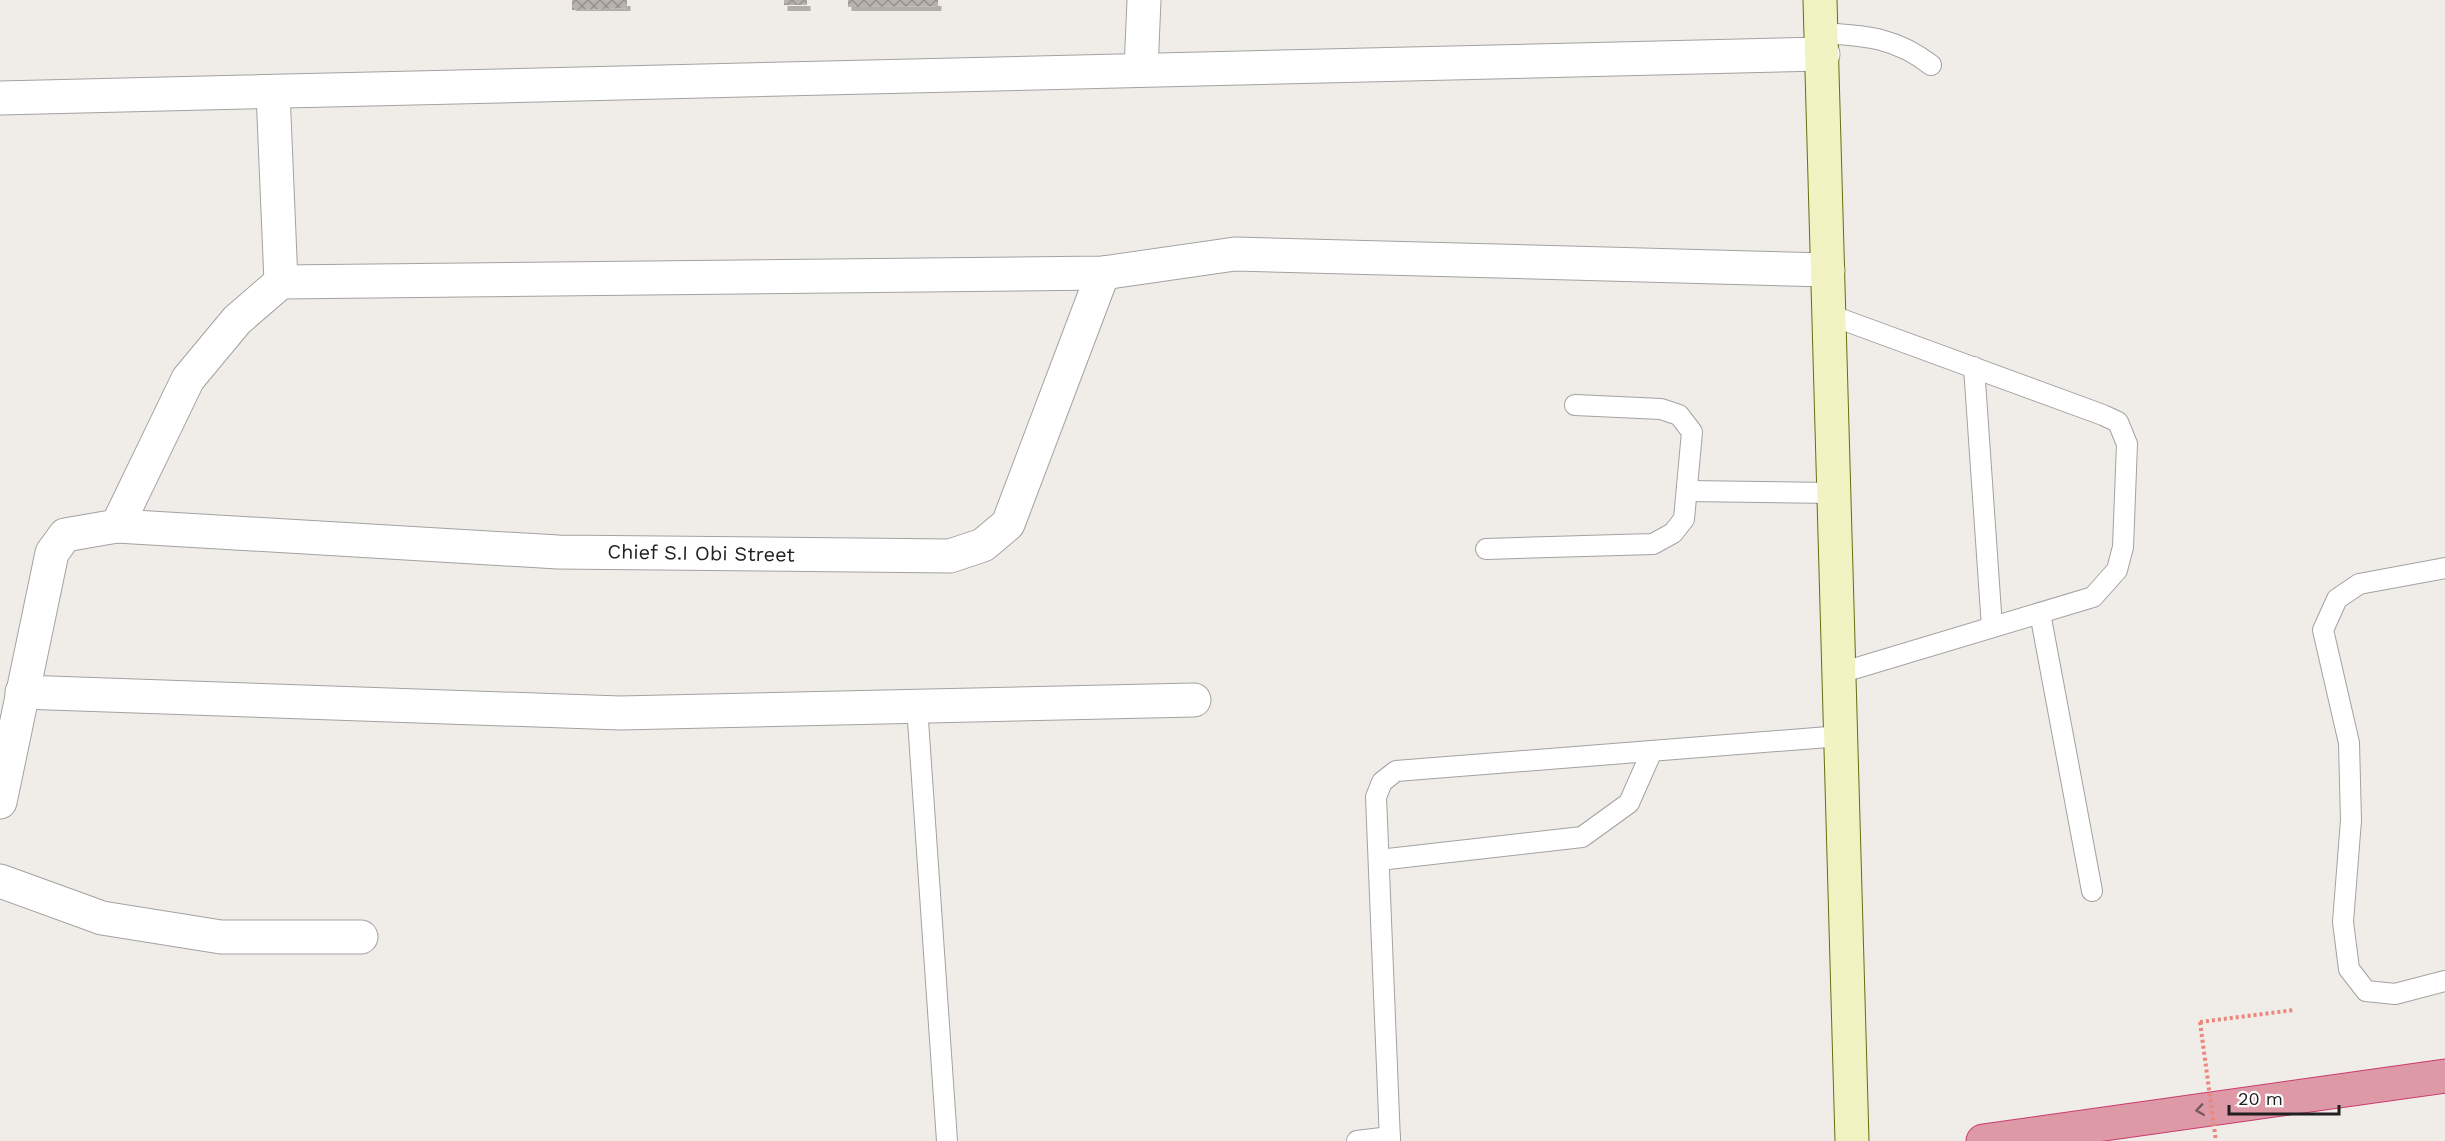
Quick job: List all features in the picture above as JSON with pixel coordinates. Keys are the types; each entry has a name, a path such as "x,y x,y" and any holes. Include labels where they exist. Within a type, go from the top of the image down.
{"highway":[{"path":"1983,1141 2429,1078"}],"main road":[{"path":"1820,0 1852,1141"}],"street":[{"path":"1141,70 1144,0"},
{"path":"0,98 1141,70 1822,44"},
{"path":"273,92 281,282"},
{"path":"117,526 188,379 237,320 281,282 1103,273 1235,254 1828,270"},
{"name":"Chief S.I Obi Street","path":"0,802 52,554 65,535 117,526 558,552 950,556 983,545 1008,524 1103,273"},
{"path":"22,692 620,713 1194,700"},
{"path":"0,881 102,918 211,935 361,937"}],"lane":[{"path":"1822,44 1864,36 1889,41 1912,51 1931,65"},
{"path":"1830,315 2103,415 2118,423 2127,444 2123,547 2117,570 2093,597 1840,673"},
{"path":"1974,367 1992,627"},
{"path":"1486,549 1653,544 1673,533 1684,519 1692,432 1679,415 1661,409 1575,405"},
{"path":"1687,491 1834,493"},
{"path":"2445,568 2359,585 2337,599 2323,630 2349,743 2351,820 2343,922 2349,969 2366,991 2396,994 2445,981"},
{"path":"2040,613 2092,891"},
{"path":"917,706 947,1141"},
{"path":"1357,1141 1390,1139 1376,797 1382,782 1396,771 1841,736"},
{"path":"1379,860 1582,837 1629,802 1652,751"},
{"path":"2429,1078 2445,1070"}],"path":[{"path":"2216,1141 2200,1022 2294,1010"}],"building":[{"path":"572,0 627,0 627,8 572,10"},
{"path":"784,0 807,0 807,5 784,5"},
{"path":"848,0 938,0 938,6 848,7"}]}
